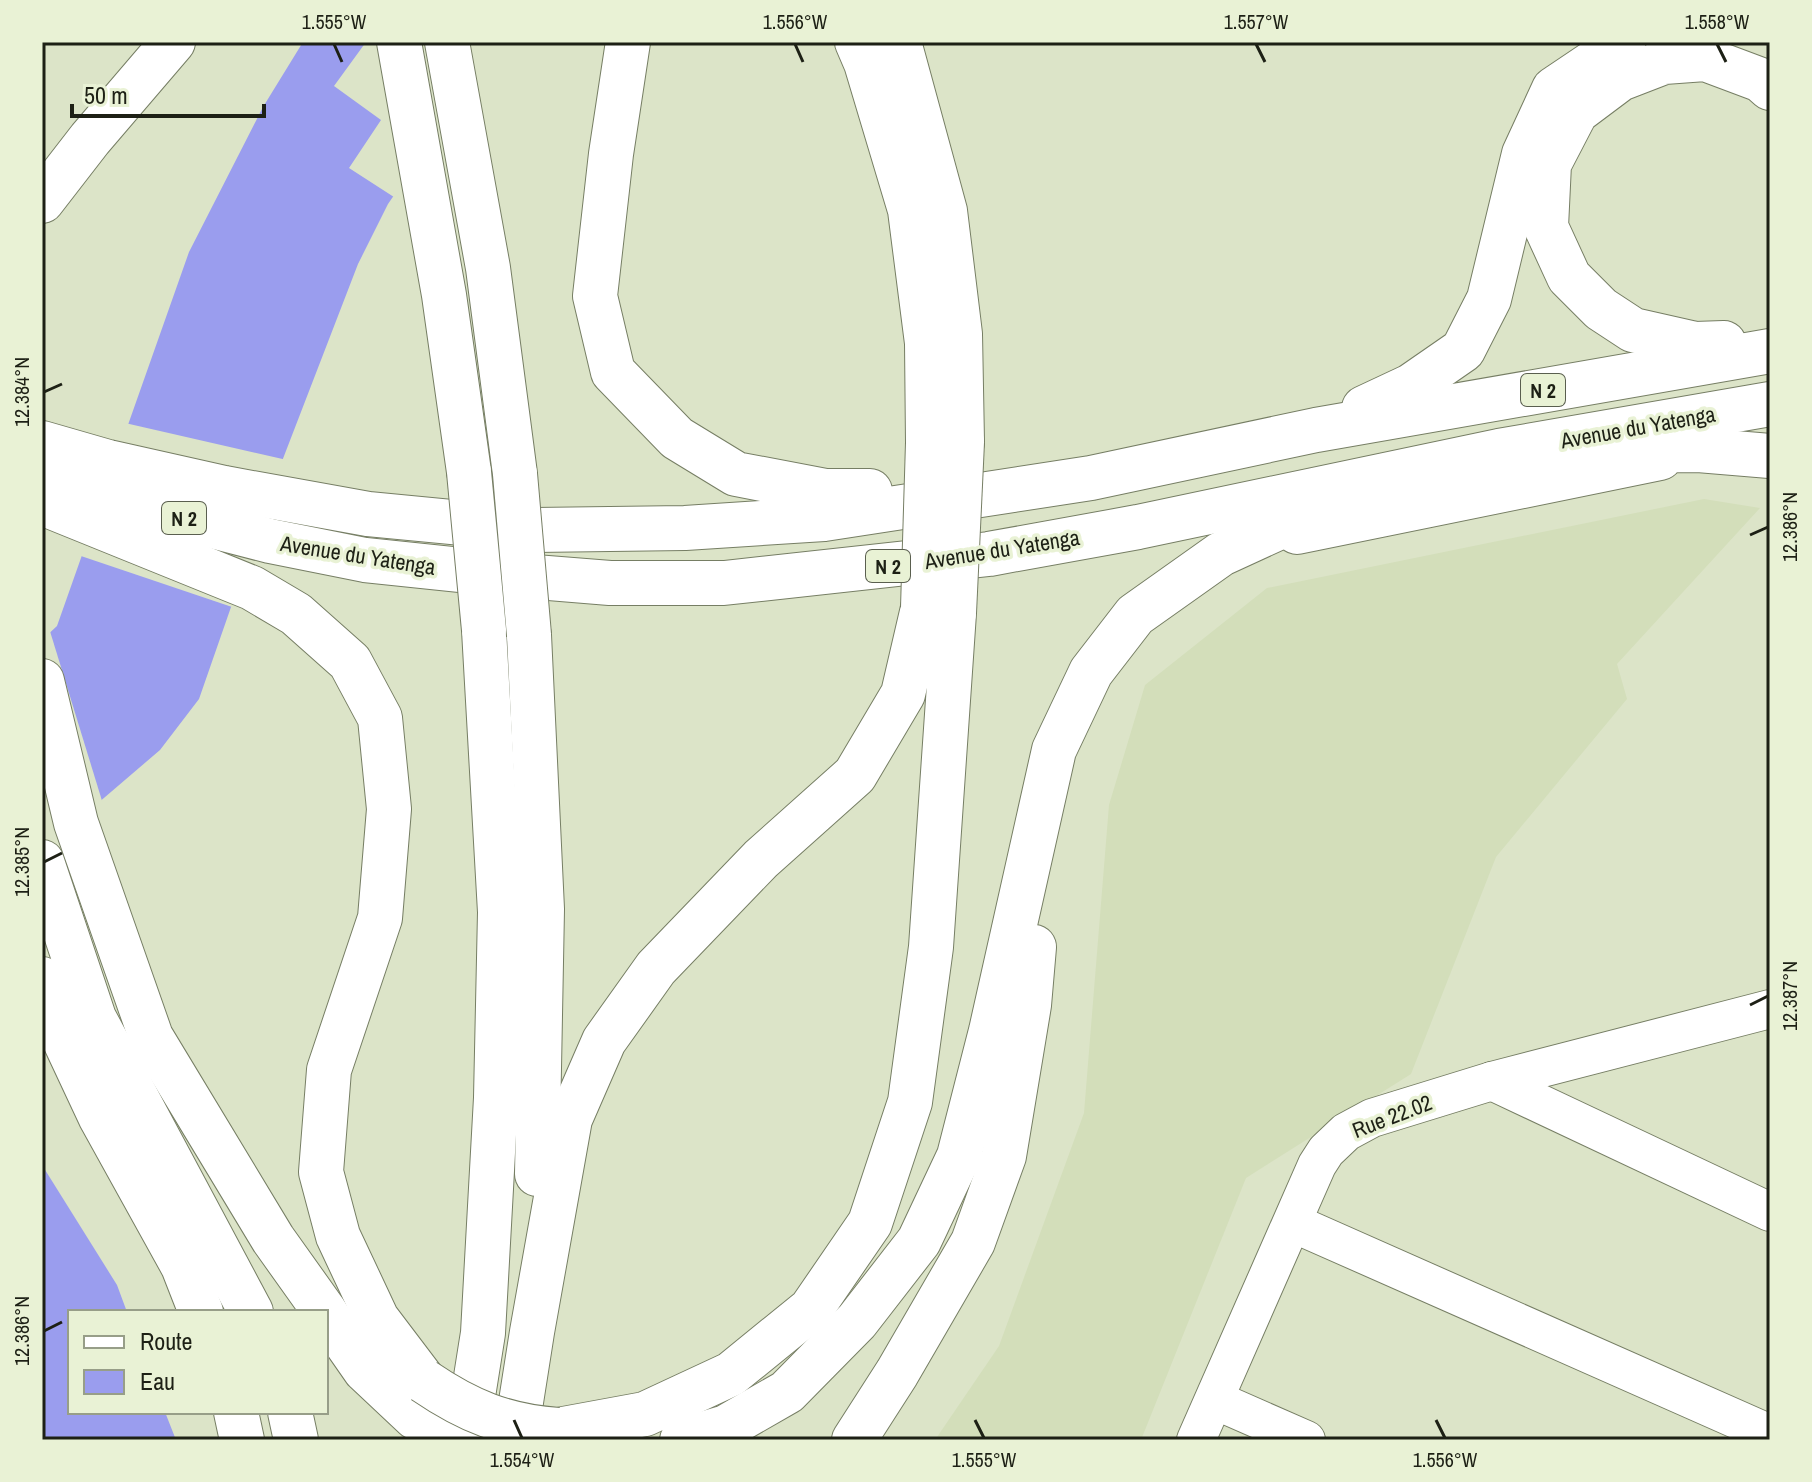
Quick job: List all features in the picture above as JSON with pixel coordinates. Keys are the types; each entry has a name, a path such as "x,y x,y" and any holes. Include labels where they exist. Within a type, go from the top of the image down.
{"main road":[{"path":"42,201 173,42"},
{"path":"399,42 444,295 469,472 484,630 500,912 497,1052 483,1333 466,1440"},
{"path":"447,42 488,268 515,474 529,635 542,909 532,1332"},
{"path":"628,42 611,154 595,296 613,372 677,438 736,474 826,491 1001,492"},
{"path":"857,42 910,210 927,343 945,442"},
{"path":"419,1399 453,1401 490,1417 529,1428 558,1430 645,1414 731,1374 811,1309 870,1223 910,1102 931,947 945,442 960,334 945,211 899,42"},
{"path":"1316,430 1411,386 1463,350 1489,299 1524,154 1554,89 1615,48 1633,42"},
{"path":"1746,42 1770,53"},
{"path":"1770,88 1761,80 1705,59 1664,62 1620,79 1576,112 1549,164 1546,227 1569,277 1601,309 1633,330 1695,344 1770,342"},
{"name":"Avenue du Yatenga","path":"42,443 98,491 224,488 368,514 535,530 670,529 824,519 1091,478 1316,430 1770,351"},
{"name":"Avenue du Yatenga","path":"42,475 189,520 270,541 365,560 610,583 724,583 989,554 1153,524 1499,451 1770,404"},
{"path":"1221,554 1309,529 1698,450"},
{"path":"682,1440 726,1427 787,1392 857,1321 919,1241 959,1156 991,1031 1054,750 1091,672 1135,615 1221,554 1325,506 1499,451 1698,450 1770,456"},
{"path":"42,503 98,491 296,614 350,662 380,718 389,809 380,918 329,1070 321,1172 338,1236 419,1399"},
{"path":"515,1440 570,1119 604,1041 656,968 761,859 855,775 903,694 939,610"},
{"path":"42,681 76,823 151,1037 273,1239 323,1310"},
{"path":"854,1440 973,1242 1004,1156 1029,1005 1054,750"},
{"path":"42,862 94,1018 250,1310"},
{"path":"42,979 63,1037 100,1116 183,1266 200,1310"},
{"path":"328,1317 365,1370 419,1399 460,1440"},
{"path":"236,1414 242,1440"},
{"path":"290,1414 296,1440"}],"street":[{"name":"Rue 22.02","path":"1196,1440 1317,1165 1326,1151 1346,1132 1372,1118 1492,1081 1770,1009"},
{"path":"1492,1081 1770,1212"},
{"path":"1293,1223 1770,1434"},
{"path":"1215,1400 1306,1440"}],"shaded area":[{"path":"1704,499 1760,508 1617,664 1627,699 1496,857 1411,1074 1246,1178 1141,1440 935,1440 999,1346 1084,1113 1109,805 1145,685 1267,588"}],"water":[{"path":"303,42 499,42 388,204 358,264 279,469 199,699 160,750 42,851 42,640 57,626 189,252 263,107"},
{"path":"42,1165 117,1285 126,1310 68,1310 68,1414 166,1414 176,1440 42,1440"}],"pier":[{"path":"366,42 503,42 397,199 349,168 381,120 334,86"},
{"path":"125,423 287,460 235,608 78,555"},
{"path":"49,628 103,804 42,855 42,634"}]}
